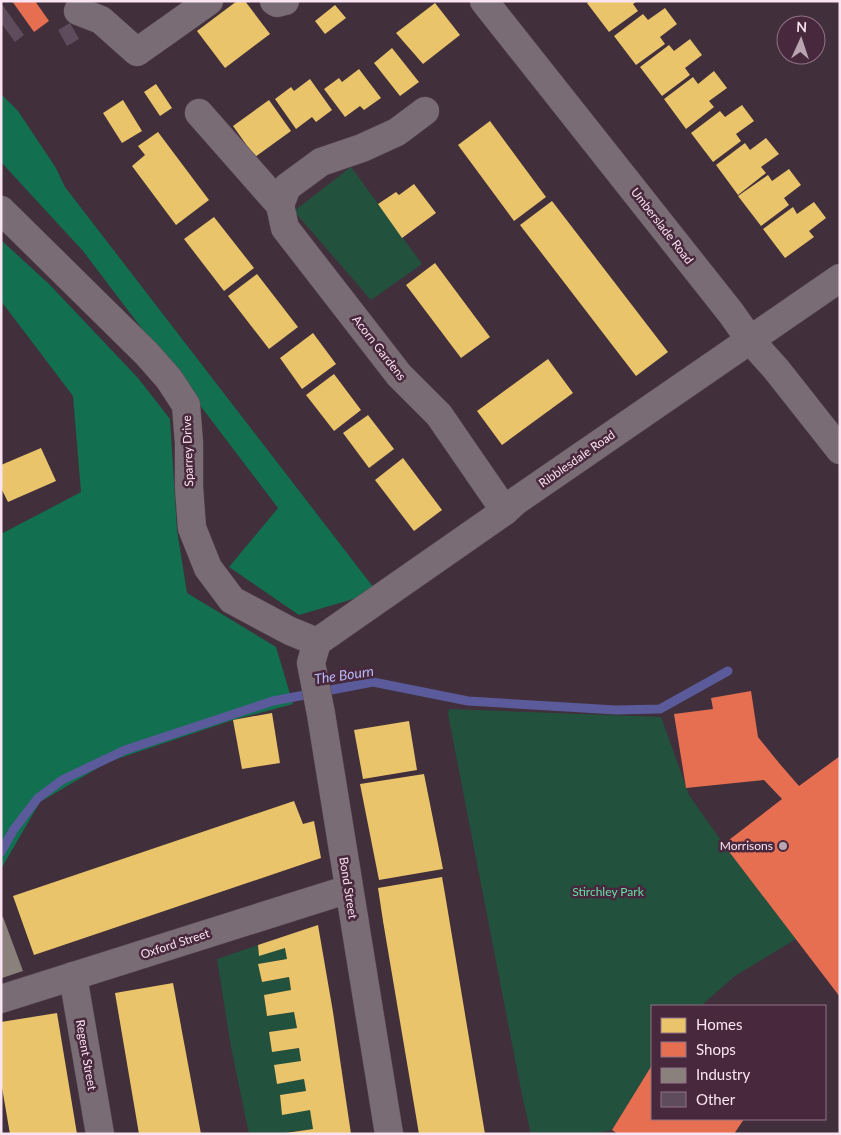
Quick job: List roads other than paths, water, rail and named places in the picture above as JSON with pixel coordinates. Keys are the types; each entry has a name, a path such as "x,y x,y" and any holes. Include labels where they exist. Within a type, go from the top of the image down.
{"street":[{"path":"78,11 101,20 137,52 209,1"},
{"path":"274,1 277,3 285,1"},
{"name":"Umberslade Road","path":"484,1 731,312 750,340 776,369 840,450"},
{"path":"280,205 287,187 321,162 362,148 397,132 426,111"},
{"name":"Acorn Gardens","path":"199,113 280,205 285,228 399,375 439,415 505,511"},
{"name":"Sparrey Drive","path":"1,210 147,354 168,379 186,405 192,528 208,568 232,600 290,631 314,653"},
{"name":"Ribblesdale Road","path":"314,653 516,501 840,278"},
{"name":"Bond Street","path":"314,653 321,714 389,1134"},
{"name":"Oxford Street","path":"1,999 349,889"},
{"name":"Regent Street","path":"73,976 100,1134"}],"waterway":[{"name":"The Bourn","path":"1,852 14,829 38,798 62,780 125,750 273,701 373,682 468,701 616,710 660,709 728,671"}],"place":[{"name":"Morrisons","path":"783,846"}],"park label":[{"name":"Stirchley Park","path":"608,892"}]}
